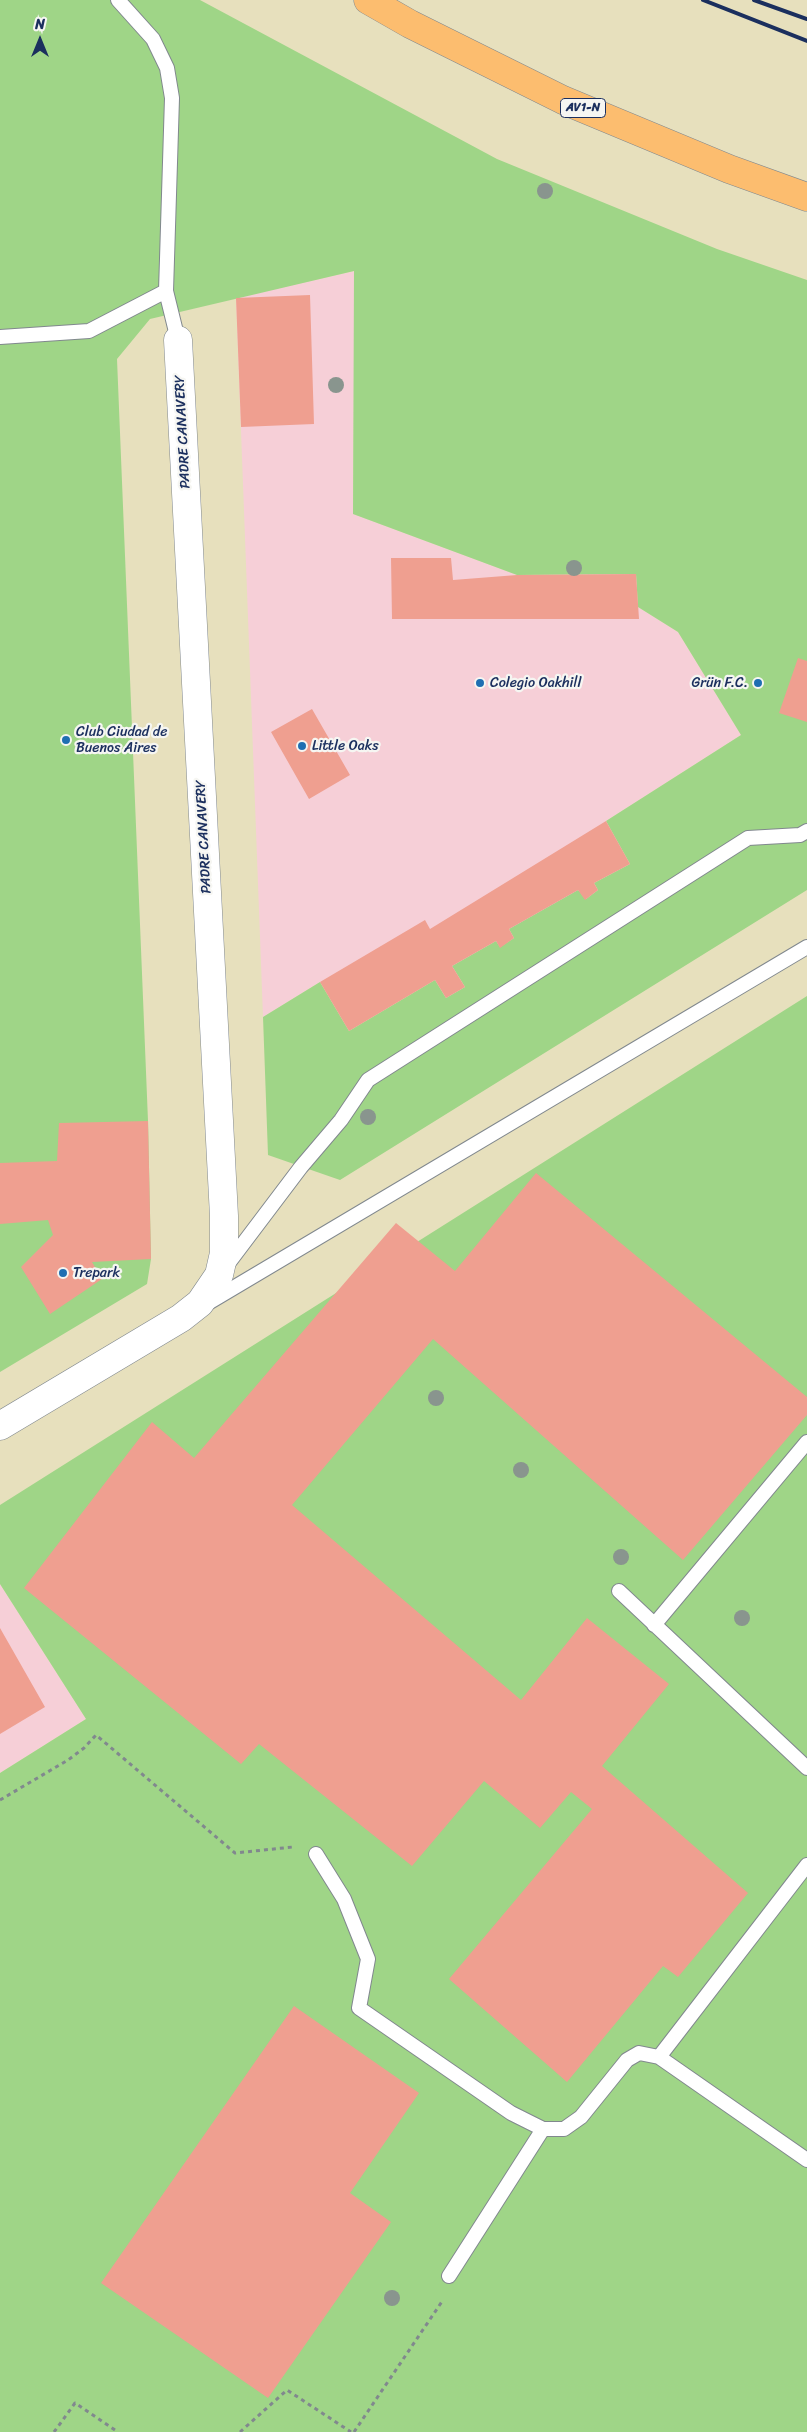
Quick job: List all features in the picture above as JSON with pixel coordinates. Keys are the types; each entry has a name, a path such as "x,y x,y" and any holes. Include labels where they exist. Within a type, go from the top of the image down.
{"highway":[{"name":"AV1-N","path":"368,0 410,24 563,100 729,169 807,197"}],"street":[{"name":"PADRE CANAVERY","path":"0,1426 181,1318 200,1303 219,1276 224,1254 224,1216 178,340"}],"lane":[{"path":"118,0 153,39 167,68 172,98 166,291 178,340"},
{"path":"0,336 89,331 166,291"},
{"path":"219,1276 301,1167 341,1120 368,1080 748,838 800,835 807,831"},
{"path":"181,1318 807,947"},
{"path":"654,1625 807,1442"},
{"path":"619,1591 807,1768"},
{"path":"316,1854 344,1899 368,1959 359,2008 511,2113 543,2129 564,2129 581,2117 627,2060 639,2053 659,2058 807,2160"},
{"path":"659,2058 807,1865"},
{"path":"449,2276 543,2129"}],"path":[{"path":"0,1800 68,1760 84,1748 96,1735 235,1853 303,1846 316,1854"},
{"path":"240,2432 287,2390 352,2432 448,2293 449,2276"},
{"path":"54,2432 75,2403 118,2432"}],"shaded area":[{"name":"Colegio Oakhill","path":"355,271 353,514 517,575 636,574 638,607 678,632 741,735 606,821 630,864 594,883 598,890 585,900 509,929 514,938 500,948 496,941 453,966 465,987 446,998 435,980 320,982 263,1017 236,298"},
{"path":"0,1584 86,1719 0,1773"}],"green space":[{"path":"0,0 200,0 497,159 717,249 807,280 807,890 340,1180 268,1155 263,1017 320,982 349,1031 435,980 446,998 465,987 452,966 496,941 500,947 514,938 509,929 578,890 586,899 598,890 594,883 630,864 606,821 741,735 678,632 638,607 636,574 517,575 353,514 354,271 150,319 117,359 148,1121 151,1259 147,1284 0,1372"},
{"path":"807,996 807,2432 0,2432 0,1773 86,1719 0,1584 0,1505"}],"building":[{"path":"310,295 314,424 241,427 236,298"},
{"path":"391,558 451,558 453,580 517,575 636,574 639,619 392,619"},
{"path":"798,658 807,661 807,722 779,713"},
{"path":"312,709 350,775 309,799 271,732"},
{"path":"606,821 630,864 594,883 598,890 585,900 578,890 509,929 514,938 500,948 496,941 452,966 465,987 446,998 435,980 349,1031 320,982 425,920 430,929"},
{"path":"148,1121 151,1259 92,1262 102,1279 50,1314 21,1267 53,1235 48,1220 0,1224 0,1163 57,1161 59,1123"},
{"path":"536,1173 807,1397 807,1415 683,1560 433,1339 292,1505 521,1700 587,1618 669,1684 602,1766 748,1893 678,1977 663,1966 567,2082 449,1979 592,1809 571,1792 540,1828 484,1781 412,1866 259,1744 241,1764 24,1588 152,1422 194,1458 396,1223 455,1271"},
{"path":"0,1628 45,1707 0,1734"},
{"path":"294,2006 419,2093 350,2193 391,2222 268,2398 101,2283"}],"railway":[{"path":"703,0 807,41"},
{"path":"754,0 807,19"}],"place":[{"name":"Colegio Oakhill","path":"480,683"},
{"name":"Grün F.C.","path":"758,683"},
{"name":"Club Ciudad de Buenos Aires","path":"66,740"},
{"name":"Little Oaks","path":"302,746"},
{"name":"Trepark","path":"63,1273"}]}
